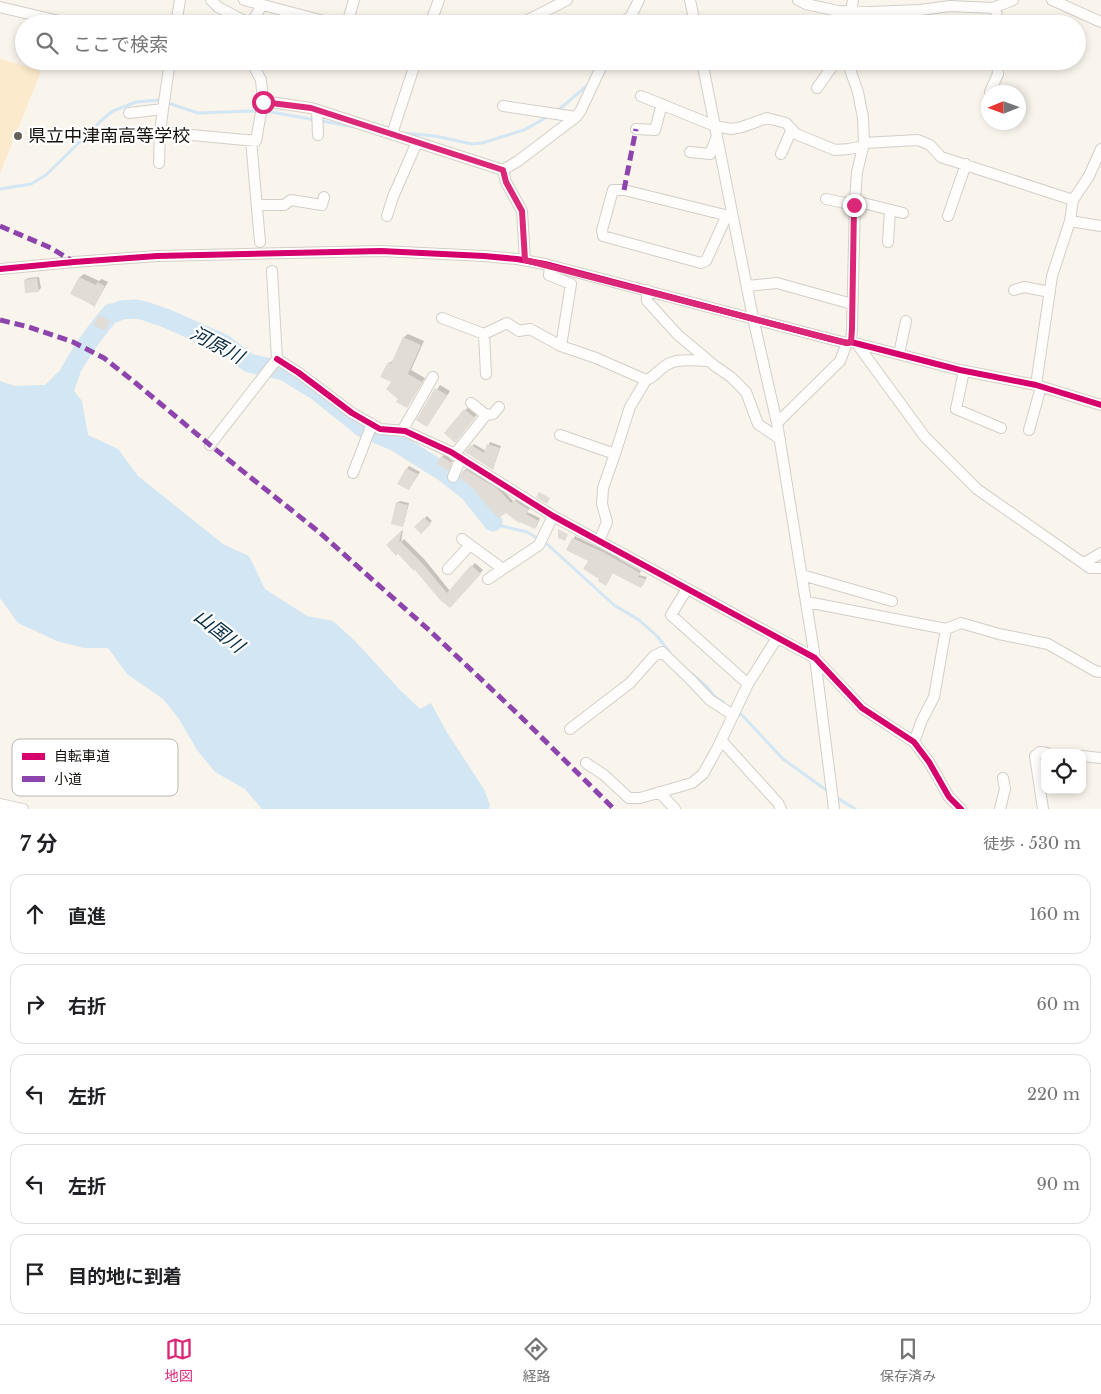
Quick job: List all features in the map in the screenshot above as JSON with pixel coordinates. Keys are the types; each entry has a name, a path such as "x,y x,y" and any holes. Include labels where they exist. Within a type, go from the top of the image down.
{"street":[{"path":"178,15 180,0"},
{"path":"211,0 218,7 234,15"},
{"path":"244,0 303,15"},
{"path":"350,15 354,0"},
{"path":"433,15 439,0"},
{"path":"538,15 567,0"},
{"path":"631,15 638,0"},
{"path":"690,0 693,15"},
{"path":"798,0 838,11 887,11 945,6 993,8 1013,0"},
{"path":"851,15 854,0"},
{"path":"923,0 945,6 965,0"},
{"path":"1052,0 1085,15"},
{"path":"255,15 261,3"},
{"path":"0,7 34,15"},
{"path":"996,7 996,15"},
{"path":"1086,15 1101,22"},
{"path":"159,163 160,132 169,70"},
{"path":"160,132 256,140 263,102 261,80 256,70"},
{"path":"392,134 413,70"},
{"path":"263,102 317,110 503,170 518,161 576,117 600,70"},
{"path":"704,70 730,216 778,423 815,658 834,809"},
{"path":"817,88 830,70"},
{"path":"778,423 840,362 852,343 855,203 857,172 863,145 863,118 858,92 850,70"},
{"path":"993,85 998,70"},
{"path":"641,96 662,104 716,131 742,127 767,118 786,123 796,134 835,150 849,150 863,145 918,140 930,145 941,157 1074,200"},
{"path":"636,129 655,130 662,104"},
{"path":"503,106 576,117"},
{"path":"129,113 163,109"},
{"path":"317,110 318,135"},
{"path":"781,154 792,129"},
{"path":"690,152 710,154 716,131"},
{"path":"251,140 260,242"},
{"path":"387,216 417,142"},
{"path":"1029,430 1039,386 1052,276 1070,221 1074,200 1089,176 1101,149"},
{"path":"948,216 966,164"},
{"path":"503,170 506,182 522,211 525,260"},
{"path":"613,190 624,190 730,216 706,261 701,263 602,236 613,190"},
{"path":"257,205 284,205 291,200 322,205 324,197"},
{"path":"826,199 903,213"},
{"path":"888,242 890,210"},
{"path":"1070,221 1101,226"},
{"path":"0,269 157,256 381,251 525,260 964,371 1039,386 1101,405"},
{"path":"550,266 549,275 571,284 561,346"},
{"path":"210,445 277,359 272,271"},
{"path":"747,286 777,283 852,304"},
{"path":"1014,290 1024,287 1050,292"},
{"path":"647,290 647,301 678,335 708,361 731,377 746,392 758,424 780,438"},
{"path":"442,318 484,334 506,323 519,331 530,329 561,346 596,358 646,380"},
{"path":"898,354 906,321"},
{"path":"484,334 486,374"},
{"path":"852,343 925,437 977,489 1090,568 1101,568"},
{"path":"277,359 352,414 380,429 406,431 458,456 553,516 815,658 862,708 914,742 929,762 949,797 961,809"},
{"path":"599,541 607,522 602,504 603,488 630,407 646,380 653,377 664,366 673,362 708,361"},
{"path":"964,371 956,409 1001,428"},
{"path":"402,431 433,377"},
{"path":"471,403 486,415 493,414 499,407"},
{"path":"453,476 458,456 486,415"},
{"path":"353,473 372,424"},
{"path":"560,435 614,454"},
{"path":"488,579 539,546 553,516"},
{"path":"448,569 466,542 503,569"},
{"path":"1084,563 1101,553"},
{"path":"802,574 892,600"},
{"path":"687,588 671,615 748,684"},
{"path":"806,602 946,629 961,623 999,634 1048,644 1095,671 1101,672"},
{"path":"914,742 922,720 934,697 946,629"},
{"path":"586,762 629,798 640,798 692,783 703,774 722,740 748,684 777,638"},
{"path":"570,729 630,683 654,656 662,652 710,700 733,715"},
{"path":"722,740 778,802 781,809"},
{"path":"1041,752 1035,756 1041,791"},
{"path":"1086,756 1101,758"},
{"path":"1000,809 1005,789 1003,778"},
{"path":"659,792 674,809"},
{"path":"1041,794 1044,809"},
{"path":"0,804 23,809"}],"shaded area":[{"path":"0,59 15,63 15,70 41,71 0,173"}],"water":[{"name":"山国川","path":"58,372 80,374 74,391 82,401 88,435 118,449 138,476 223,544 249,556 265,589 307,616 333,621 355,641 420,709 431,703 446,731 484,789 490,805 489,809 262,809 245,789 215,772 197,750 179,719 163,699 127,674 108,648 84,648 57,641 18,623 0,598 0,381 15,386 45,385"}],"building":[{"path":"79,277 96,285 97,282 105,286 94,308 93,305 70,294"},
{"path":"37,278 39,292 25,293 24,280"},
{"path":"99,315 110,321 105,331 93,325"},
{"path":"403,337 421,345 408,374 422,382 407,408 396,402 398,399 386,389 391,382 380,377 388,362 391,364"},
{"path":"435,388 447,395 427,427 416,420"},
{"path":"464,409 475,418 455,443 444,433"},
{"path":"487,444 500,448 493,470 465,452 471,445 484,453"},
{"path":"441,456 452,463 448,471 437,464"},
{"path":"406,468 418,474 409,490 397,484"},
{"path":"465,469 498,489 511,503 514,500 529,510 526,514 539,521 535,529 519,523 506,513 498,518 476,491 460,478 463,470 466,472"},
{"path":"539,492 550,498 547,504 536,497"},
{"path":"396,502 408,505 403,527 391,524"},
{"path":"424,517 431,524 421,534 414,527"},
{"path":"558,529 568,534 565,541 558,538"},
{"path":"402,530 399,542 422,563 447,593 471,565 481,574 450,608 440,600 415,570 397,553 396,556 386,545"},
{"path":"572,538 605,553 640,573 638,577 646,579 641,588 612,573 606,586 598,581 599,579 583,569 588,561 566,550"}],"waterway":[{"path":"556,112 589,84"},
{"path":"0,189 31,184 46,175 104,118 113,111 136,102 159,100 198,113 271,112 355,127"},
{"path":"401,133 435,136 472,144 482,143 524,130 551,115"},
{"name":"河原川","path":"59,394 82,352 111,313 136,309 145,311 224,344 249,363 284,371 318,392 363,428 396,442 445,473 469,492 493,522"},
{"path":"493,522 527,532 547,544 614,605 639,620 657,636 670,653"},
{"path":"691,673 715,697 723,702"},
{"path":"736,711 783,759 829,792"},
{"path":"836,797 855,809"}],"marked path":[{"path":"624,190 636,129"},
{"path":"0,226 51,248 74,262"},
{"path":"0,320 29,327 73,342 104,358 132,380 319,532 429,630 614,809"}],"cycle path":[{"path":"0,269 157,256 381,251 517,259 545,264 834,340 851,342 960,370 1036,385 1101,405"},
{"path":"277,359 352,413 380,429 405,431 451,452 553,516 815,658 862,708 914,742 929,762 949,797 961,809"}],"place":[{"name":"県立中津南高等学校","path":"18,136"}],"route":[{"path":"263,102 311,108 503,170 506,182 522,211 525,260 847,343 851,342 852,329 854,205"}]}
